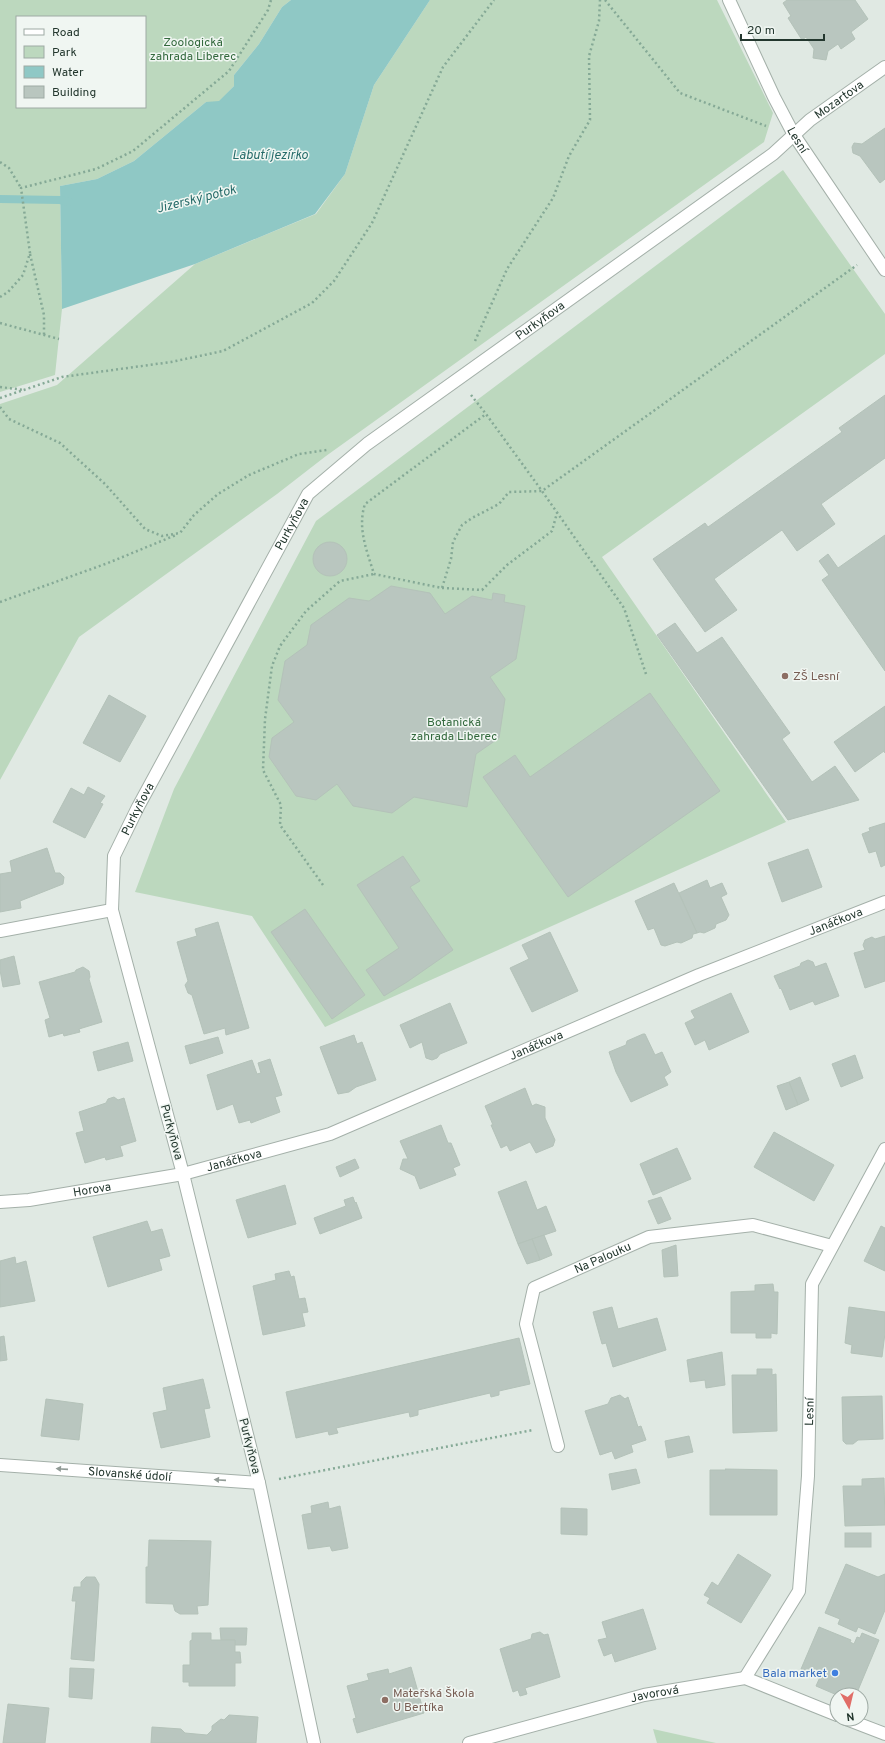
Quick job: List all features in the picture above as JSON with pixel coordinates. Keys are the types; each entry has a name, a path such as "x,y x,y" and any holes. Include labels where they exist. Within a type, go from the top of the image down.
{"street":[{"name":"Lesní","path":"729,0 774,98 794,135 885,270"},
{"name":"Mozartova","path":"794,135 810,120 831,104 885,67"},
{"name":"Purkyňova","path":"314,1743 258,1483 183,1174 112,910 114,856 142,800 308,494 367,444 773,154 794,135"},
{"name":"Janáčkova","path":"183,1174 330,1134 699,976 885,902"},
{"path":"0,931 112,910"},
{"name":"Lesní","path":"745,1678 799,1591 808,1476 812,1284 885,1149"},
{"name":"Horova","path":"0,1202 29,1200 183,1174"},
{"name":"Na Palouku","path":"558,1446 526,1324 534,1288 649,1237 753,1225 832,1246"},
{"name":"Slovanské údolí","path":"0,1465 258,1483"},
{"path":"745,1678 829,1712"},
{"name":"Javorová","path":"469,1743 644,1696 745,1678"},
{"path":"867,1727 885,1734"}],"path":[{"path":"21,190 96,170 133,151 229,71 268,10 271,0"},
{"path":"0,398 62,377 172,362 223,351 312,303 334,281 372,223 443,67 494,0"},
{"path":"473,344 507,269 553,198 569,156 590,120 589,56 599,21 600,0"},
{"path":"605,0 680,93 767,127"},
{"path":"0,162 9,168 21,190 30,253 44,315 44,336"},
{"path":"0,297 8,292 23,275 30,253"},
{"path":"442,588 451,559 453,542 462,526 472,518 499,504 509,492 542,491 853,268"},
{"path":"0,323 59,339"},
{"path":"0,387 24,390"},
{"path":"0,407 9,419 60,443 105,484 145,529 162,536 180,533"},
{"path":"374,574 362,534 362,513 365,504 486,414 624,608 646,674"},
{"path":"0,602 108,563 180,533 194,515 218,494 249,475 299,454 329,450"},
{"path":"322,885 280,825 281,804 263,770 265,719 272,666 280,646 306,611 340,581 374,574 442,588 482,590 507,565 552,531 557,512"},
{"path":"258,1483 553,1426"}],"green space":[{"name":"Zoologická zahrada Liberec","path":"0,0 291,0 282,7 259,44 234,75 234,86 219,102 206,102 134,161 97,179 60,186 62,309 55,375 0,392"},
{"path":"430,0 717,0 773,113 764,142 326,456 277,494 79,637 0,780 0,404 57,385 195,264 316,214 345,174 374,85"},
{"name":"Botanická zahrada Liberec","path":"783,170 885,314 885,354 602,557 786,822 325,1027 252,916 135,892 174,789 316,521"},
{"path":"653,1729 716,1743 657,1743"}],"water":[{"name":"Labutí jezírko","path":"291,0 430,0 374,85 345,174 315,214 195,264 62,309 60,186 97,179 134,161 206,102 219,101 234,86 234,75 259,44 282,7"}],"building":[{"path":"787,0 855,0 868,19 851,32 855,39 841,49 838,44 828,51 826,60 813,58 814,49 806,37 802,40 788,18 791,16 783,3"},
{"path":"885,128 885,179 880,183 860,156 853,153 852,147 854,143 862,144"},
{"path":"885,395 885,458 821,504 835,524 797,551 782,530 714,579 737,610 705,632 653,559 705,523 708,527 842,432 839,428"},
{"path":"885,535 885,671 822,580 829,575 819,561 828,554 838,568"},
{"path":"327,542 333,542 337,543 344,549 347,559 346,566 340,573 333,576 327,576 323,575 316,569 313,562 313,556 314,552 320,545"},
{"path":"391,586 430,593 445,614 472,596 492,600 493,593 505,595 504,602 525,606 516,659 490,677 505,699 499,738 476,754 467,807 414,797 392,813 353,806 337,784 316,800 296,796 269,757 272,738 294,722 278,700 285,661 307,645 311,625 349,598 369,601"},
{"path":"675,623 697,653 722,637 790,733 782,739 812,782 835,766 859,800 788,820 657,635"},
{"path":"650,693 720,791 568,897 483,777 515,755 530,777"},
{"path":"109,695 146,716 120,762 83,743"},
{"path":"885,706 885,753 884,751 855,772 834,742"},
{"path":"88,787 105,796 100,803 103,804 85,838 53,822 71,788 84,795"},
{"path":"885,823 885,865 881,867 876,851 869,853 862,834 870,831 869,828"},
{"path":"47,848 55,873 60,873 64,877 63,884 20,901 21,908 0,912 0,874 12,872 10,861"},
{"path":"808,849 822,887 782,902 768,863"},
{"path":"403,856 420,881 410,887 453,950 384,996 366,970 399,948 357,885"},
{"path":"707,880 710,888 722,883 727,894 721,897 729,915 726,920 716,924 715,928 704,933 697,933 679,893"},
{"path":"674,883 697,933 693,934 692,938 681,943 677,942 665,946 661,945 654,928 648,930 635,901"},
{"path":"305,909 365,995 332,1019 271,932"},
{"path":"218,922 249,1028 226,1035 225,1028 204,1034 192,995 188,993 185,985 188,981 177,942 197,936 195,929"},
{"path":"550,932 578,991 532,1012 510,968 529,959 522,945"},
{"path":"885,936 885,981 865,988 854,953 865,950 863,945 865,940 872,937 875,939"},
{"path":"14,956 20,984 3,987 0,960"},
{"path":"808,960 813,962 815,967 826,963 839,996 815,1005 813,1001 790,1010 781,988 780,989 774,976 800,966 801,963"},
{"path":"83,967 89,971 89,979 102,1022 79,1029 80,1032 64,1036 63,1033 49,1037 45,1020 50,1018 39,982 75,972"},
{"path":"731,993 749,1032 709,1050 705,1040 695,1045 685,1023 695,1018 691,1011"},
{"path":"450,1003 467,1043 440,1054 437,1058 432,1060 426,1058 422,1042 410,1048 400,1025"},
{"path":"645,1034 655,1055 662,1052 671,1072 664,1077 668,1085 631,1102 616,1072 609,1052 626,1045 627,1041"},
{"path":"354,1035 357,1044 362,1042 376,1080 356,1087 349,1092 338,1094 320,1047"},
{"path":"218,1037 223,1053 190,1064 185,1046"},
{"path":"128,1042 133,1061 98,1071 93,1052"},
{"path":"855,1055 863,1078 841,1087 832,1064"},
{"path":"270,1059 282,1095 275,1097 280,1112 251,1123 250,1120 239,1123 233,1104 217,1110 207,1075 252,1060 257,1074 261,1073 258,1063"},
{"path":"800,1077 809,1100 798,1105 789,1082"},
{"path":"789,1082 798,1105 786,1110 777,1086"},
{"path":"525,1088 532,1106 536,1104 545,1107 545,1118 555,1140 553,1146 536,1153 530,1142 510,1151 507,1145 501,1148 485,1106"},
{"path":"114,1097 118,1100 124,1098 136,1141 120,1146 123,1156 106,1160 105,1157 85,1163 76,1133 84,1131 79,1112 106,1103 108,1099"},
{"path":"441,1125 448,1143 451,1143 460,1165 453,1168 456,1175 420,1189 415,1176 400,1169 403,1159 408,1159 400,1141"},
{"path":"774,1132 834,1165 814,1201 754,1167"},
{"path":"677,1148 691,1179 653,1195 640,1164"},
{"path":"355,1159 359,1168 340,1177 336,1167"},
{"path":"526,1181 537,1210 546,1206 556,1231 518,1244 498,1192"},
{"path":"285,1185 296,1224 248,1238 236,1200"},
{"path":"353,1197 362,1218 320,1234 314,1218 346,1206 344,1200"},
{"path":"661,1197 671,1219 658,1224 648,1201"},
{"path":"147,1221 151,1232 162,1229 170,1256 159,1259 162,1270 108,1287 93,1237"},
{"path":"881,1226 885,1228 885,1271 864,1261"},
{"path":"544,1235 552,1255 540,1260 532,1239"},
{"path":"532,1239 540,1260 527,1264 518,1244"},
{"path":"676,1245 678,1276 664,1277 662,1250"},
{"path":"15,1257 16,1264 26,1261 35,1301 0,1307 0,1261"},
{"path":"289,1271 291,1277 294,1276 299,1299 305,1298 308,1312 302,1313 305,1326 263,1335 253,1286 276,1280 275,1274"},
{"path":"773,1284 774,1292 778,1292 777,1334 771,1333 771,1338 756,1338 756,1333 731,1333 731,1292 755,1291 755,1285"},
{"path":"612,1307 618,1329 657,1318 666,1350 613,1367 606,1343 602,1344 593,1312"},
{"path":"849,1307 885,1312 885,1333 882,1357 851,1353 852,1345 845,1343"},
{"path":"4,1336 7,1360 0,1361 0,1337"},
{"path":"519,1338 530,1384 499,1391 499,1395 491,1397 490,1393 418,1410 418,1415 410,1417 409,1412 336,1428 338,1433 329,1435 328,1431 296,1438 286,1392"},
{"path":"722,1352 725,1385 706,1388 705,1380 690,1382 687,1360"},
{"path":"757,1369 772,1369 772,1375 776,1374 777,1431 733,1433 732,1375 757,1375"},
{"path":"203,1379 210,1408 204,1409 210,1437 161,1448 153,1413 167,1410 163,1388"},
{"path":"620,1395 625,1399 628,1397 638,1427 641,1426 646,1440 631,1445 633,1452 615,1459 612,1451 600,1455 585,1411 608,1404 611,1398"},
{"path":"882,1396 883,1439 858,1440 853,1444 846,1444 843,1441 842,1397"},
{"path":"46,1399 83,1404 79,1440 41,1436"},
{"path":"689,1436 693,1452 668,1458 665,1441"},
{"path":"636,1469 640,1483 612,1490 609,1474"},
{"path":"725,1469 777,1470 777,1515 710,1515 710,1470 726,1470"},
{"path":"884,1478 885,1525 845,1526 843,1486 862,1486 862,1479"},
{"path":"328,1502 329,1509 340,1506 348,1548 332,1551 330,1546 308,1549 302,1515 312,1513 311,1506"},
{"path":"561,1508 587,1509 587,1535 561,1534"},
{"path":"845,1533 871,1533 871,1547 845,1547"},
{"path":"149,1540 211,1541 208,1605 197,1606 198,1614 180,1614 175,1611 173,1604 146,1603 146,1567 148,1567"},
{"path":"738,1554 771,1575 741,1623 707,1603 710,1598 704,1595 712,1582 718,1586"},
{"path":"846,1564 878,1577 885,1574 885,1610 875,1634 858,1627 856,1632 838,1624 840,1619 825,1613"},
{"path":"86,1577 95,1577 99,1584 94,1661 71,1659 76,1601 72,1601 74,1587 81,1587 81,1582"},
{"path":"643,1609 656,1649 615,1662 612,1653 604,1656 598,1640 607,1638 602,1622"},
{"path":"819,1627 851,1640 850,1642 854,1644 857,1637 860,1638 862,1633 879,1640 859,1687 829,1687 829,1692 816,1686 820,1677 801,1669"},
{"path":"220,1628 247,1628 246,1645 235,1645 235,1640 221,1640"},
{"path":"540,1632 544,1635 548,1634 560,1677 525,1688 527,1694 520,1696 518,1690 513,1692 500,1649 531,1639 532,1634"},
{"path":"192,1633 211,1633 211,1640 235,1640 235,1652 240,1652 241,1663 235,1663 235,1686 189,1686 189,1682 183,1682 183,1665 190,1665 190,1641 192,1640"},
{"name":"Mateřská Škola U Bertíka","path":"411,1667 424,1713 357,1733 353,1719 356,1718 347,1686 369,1680 367,1674 388,1669 389,1674"},
{"path":"70,1668 94,1669 92,1699 69,1697"},
{"path":"8,1704 49,1708 45,1743 3,1743"},
{"path":"229,1715 258,1717 256,1743 151,1743 152,1727 181,1729 185,1733 207,1735 212,1730 212,1726 221,1719 224,1720"}],"waterway":[{"name":"Jizerský potok","path":"0,199 60,200 69,202"}],"place":[{"name":"ZŠ Lesní","path":"785,676"},
{"name":"Bala market","path":"835,1673"},
{"name":"Mateřská Škola U Bertíka","path":"385,1700"}]}
